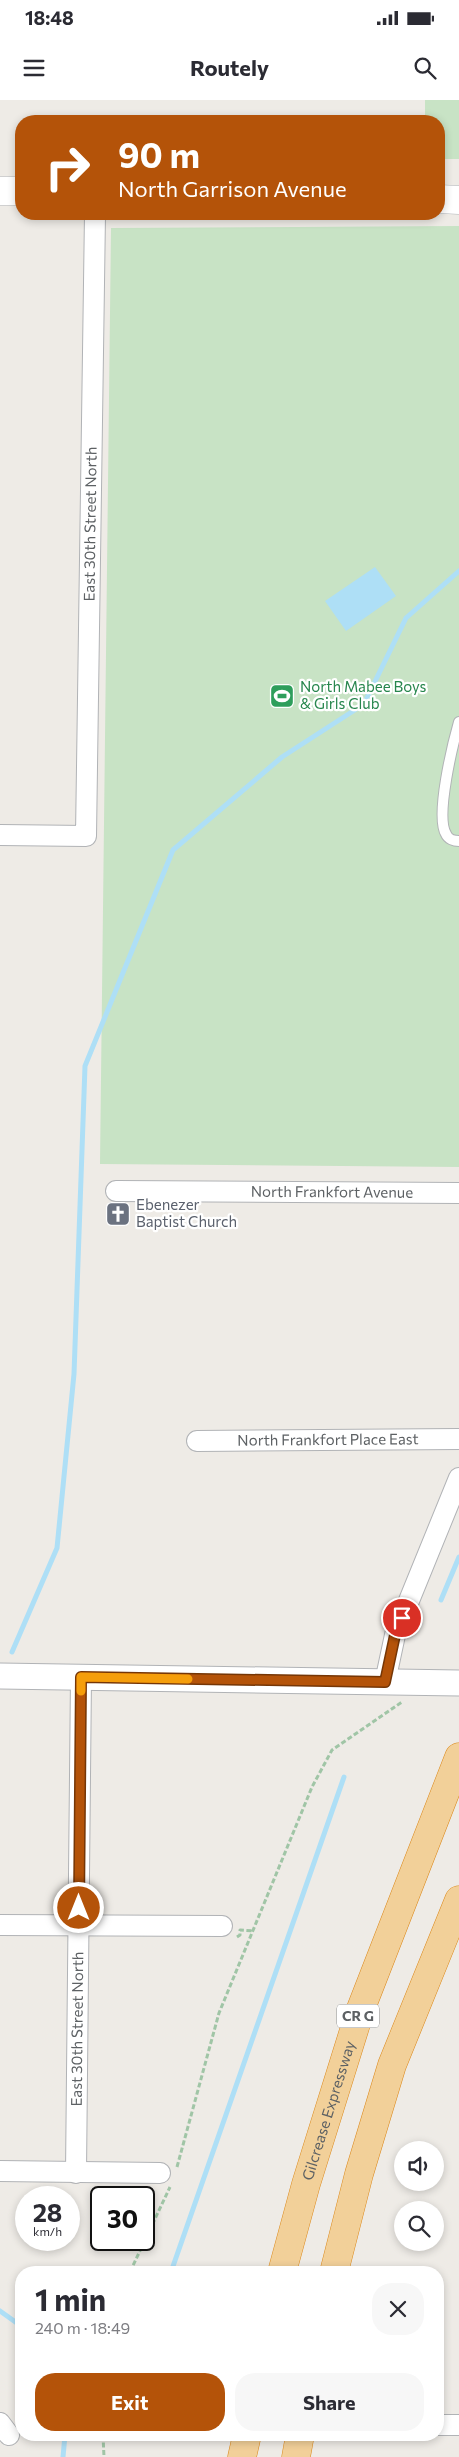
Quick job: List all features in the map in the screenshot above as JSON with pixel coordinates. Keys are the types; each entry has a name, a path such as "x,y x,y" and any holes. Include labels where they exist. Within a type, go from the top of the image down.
{"highway":[{"name":"Gilcrease Expressway","path":"284,2266 306,2184 360,2011 457,1762"},
{"path":"336,2266 359,2174 392,2065 459,1900"},
{"path":"242,2457 246,2441"},
{"path":"296,2457 299,2441"}],"main road":[{"path":"0,191 15,192"},
{"path":"445,199 459,200"}],"street":[{"name":"East 30th Street North","path":"0,835 86,836 95,220"},
{"name":"North Frankfort Avenue","path":"116,1191 459,1193"},
{"name":"North Frankfort Place East","path":"197,1441 459,1439"},
{"path":"396,1682 395,1635 459,1478"},
{"path":"0,1676 459,1683"},
{"name":"East 30th Street North","path":"76,2173 81,1677"},
{"path":"0,1925 79,1927 222,1926"},
{"path":"0,2171 169,2177"},
{"path":"444,2425 459,2425"}],"lane":[{"path":"459,722 448,766 443,824 446,835 454,841 459,841"}],"path":[{"path":"132,2266 169,2177 220,2013 312,1787 332,1750 402,1702 396,1682"},
{"path":"104,2441 104,2457"}],"green space":[{"path":"425,100 459,100 459,159 445,159 445,115 425,115"},
{"name":"North Mabee Boys & Girls Club","path":"459,226 459,1167 100,1164 111,228"}],"water":[{"path":"375,567 396,596 346,631 325,601"}],"waterway":[{"path":"12,1652 57,1548 74,1374 85,1066 173,850 282,757 364,704 406,618 459,571"},
{"path":"441,1600 459,1557"},
{"path":"173,2266 344,1777"},
{"path":"0,2311 15,2322"},
{"path":"63,2457 64,2441"}],"slow traffic":[{"path":"81,1691 81,1677 188,1679"}],"place":[{"name":"North Mabee Boys & Girls Club","path":"282,696"},
{"name":"Ebenezer Baptist Church","path":"118,1214"}],"route":[{"path":"79,1908 81,1677 385,1682 395,1635 402,1618"}]}
